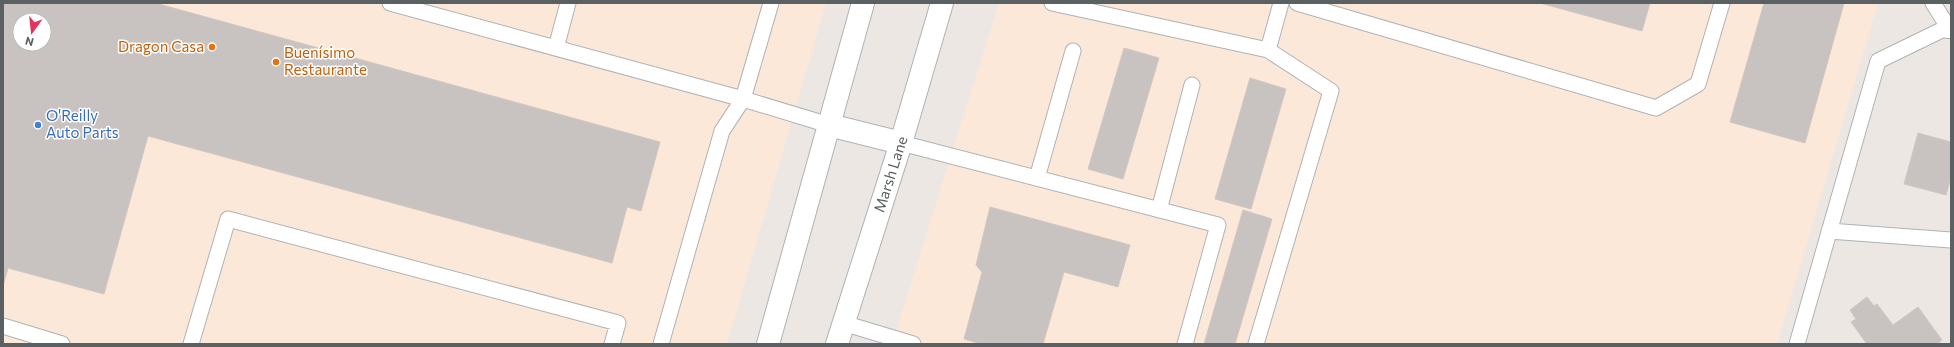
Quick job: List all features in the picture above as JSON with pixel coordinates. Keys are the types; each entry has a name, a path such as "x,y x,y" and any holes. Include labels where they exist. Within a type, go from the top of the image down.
{"main road":[{"path":"768,344 863,3"},
{"name":"Marsh Lane","path":"837,344 901,142 942,3"},
{"path":"828,125 901,142"}],"lane":[{"path":"390,3 744,99 828,125"},
{"path":"556,48 568,3"},
{"path":"661,344 722,131 744,99 770,3"},
{"path":"1052,3 1268,50 1331,92 1256,344"},
{"path":"1268,50 1281,3"},
{"path":"1298,3 1656,108 1698,84 1722,3"},
{"path":"1797,344 1878,61 1950,27 1932,3"},
{"path":"1037,178 1073,51"},
{"path":"1159,210 1192,85"},
{"path":"901,142 1218,225 1185,344"},
{"path":"191,344 228,219 618,323 612,344"},
{"path":"1829,231 1951,240"},
{"path":"843,322 913,344"},
{"path":"3,326 62,344"}],"shaded area":[{"path":"3,3 826,3 727,344 3,344"},
{"path":"999,3 1878,3 1777,344 892,344"}],"building":[{"path":"3,3 155,3 660,142 641,211 627,207 612,263 148,136 104,294 8,268 3,286"},
{"path":"1540,3 1650,3 1642,31"},
{"path":"1764,3 1844,3 1805,143 1730,122"},
{"path":"1124,48 1159,58 1123,179 1088,169"},
{"path":"1250,78 1286,89 1251,209 1215,199"},
{"path":"1918,133 1951,142 1951,177 1946,195 1904,184"},
{"path":"990,207 1130,245 1118,287 1064,272 1043,344 981,344 964,339 982,272 976,265"},
{"path":"1243,210 1272,219 1235,344 1204,344"},
{"path":"1867,297 1874,306 1877,304 1893,325 1918,307 1942,340 1937,344 1867,344 1851,322 1856,319 1850,310"}],"place":[{"name":"Dragon Casa","path":"212,47"},
{"name":"Buenísimo Restaurante","path":"276,62"},
{"name":"O'Reilly Auto Parts","path":"38,125"}]}
